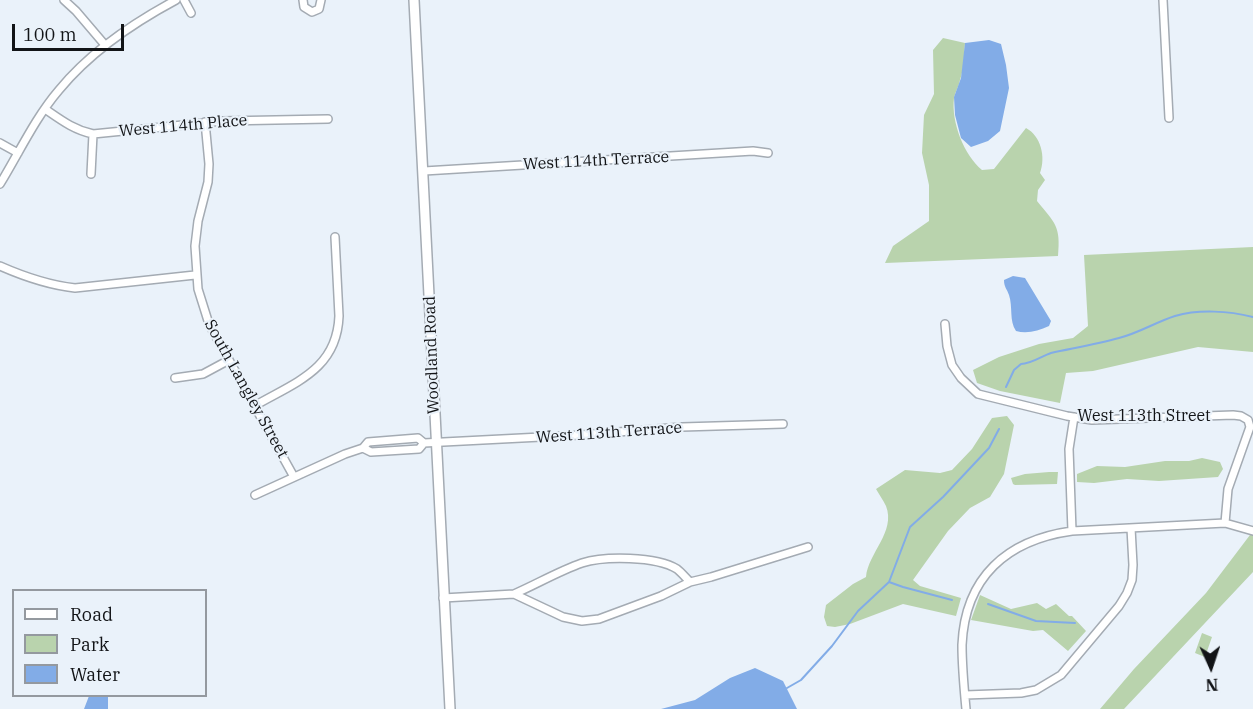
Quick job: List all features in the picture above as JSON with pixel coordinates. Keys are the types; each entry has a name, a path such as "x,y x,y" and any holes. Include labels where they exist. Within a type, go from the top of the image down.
{"main road":[{"name":"Woodland Road","path":"414,0 450,709"}],"street":[{"path":"64,0 105,45"},
{"path":"0,184 59,89 105,45 152,13 176,0"},
{"path":"184,0 191,13"},
{"path":"303,0 304,7 312,12 319,9 321,0"},
{"path":"1162,0 1169,118"},
{"name":"West 114th Place","path":"45,109 69,126 93,134 205,122 328,119"},
{"name":"South Langley Street","path":"205,122 208,173 196,231 195,275 204,313 294,477"},
{"path":"91,174 93,134"},
{"path":"0,143 18,153"},
{"name":"West 114th Terrace","path":"424,171 753,151 768,153"},
{"path":"256,405 316,369 332,349 339,328 334,237"},
{"path":"0,266 32,279 56,286 75,288 195,275"},
{"name":"West 113th Street","path":"945,324 946,346 952,365 961,378 978,394 1092,420 1233,415 1251,419"},
{"path":"175,378 203,374 229,360"},
{"path":"1072,531 1069,449 1074,417"},
{"path":"1225,523 1228,489 1251,419"},
{"name":"West 113th Terrace","path":"424,443 783,424"},
{"path":"255,495 363,448 368,442 418,438 424,443 419,449 371,452 363,448"},
{"path":"966,709 962,645 965,618 973,593 979,583 1006,554 1029,541 1050,534 1072,531 1225,523 1253,531"},
{"path":"965,695 1021,693 1036,690 1061,675 1119,606 1127,593 1134,565 1131,528"},
{"path":"514,594 563,617 589,620 628,609 690,582 808,547"},
{"path":"443,598 514,594 579,564 598,559 637,559 665,565 676,569 690,582"}],"green space":[{"path":"943,38 965,43 954,107 960,137 976,164 982,170 994,169 1026,128 1039,142 1042,154 1040,173 1045,180 1038,190 1037,201 1057,231 1058,256 885,263 893,246 929,221 929,185 922,153 924,115 934,94 933,50"},
{"path":"1253,247 1253,352 1198,347 1093,371 1066,373 1060,403 1000,391 977,383 973,370 999,357 1039,344 1073,338 1088,326 1084,255"},
{"path":"1007,416 1014,425 1004,474 990,497 970,508 948,531 913,580 920,586 961,598 956,616 903,604 850,624 827,626 824,617 826,605 866,577 871,559 885,534 888,516 886,506 876,489 905,470 940,473 952,470 972,449 992,418"},
{"path":"1202,458 1220,462 1223,469 1218,477 1159,481 1127,479 1094,483 1077,482 1077,474 1097,466 1125,467"},
{"path":"1058,472 1057,484 1015,485 1011,478 1025,474"},
{"path":"1253,531 1253,572 1124,709 1100,709 1134,669 1206,593"},
{"path":"980,595 1011,609 1037,603 1046,609 1056,604 1086,631 1068,651 1043,630 1033,631 971,620"},
{"path":"1202,633 1212,637 1205,657 1195,653"}],"water":[{"path":"989,40 1001,44 1009,88 1000,131 988,141 971,147 961,138 955,115 954,97 961,78 965,43"},
{"path":"1013,276 1025,278 1051,321 1049,326 1032,332 1016,331 1004,280"},
{"path":"755,668 783,681 797,709 661,709 695,700 730,678"},
{"path":"89,697 108,697 108,709 84,709"}],"waterway":[{"path":"1006,387 1014,370 1021,364 1051,353 1126,336 1175,316 1194,312 1214,312 1253,317"},
{"path":"787,688 801,680 832,646 858,611 889,582 910,527 943,497 989,448 999,429"},
{"path":"889,582 952,600"},
{"path":"988,604 1036,621 1075,623"}]}
